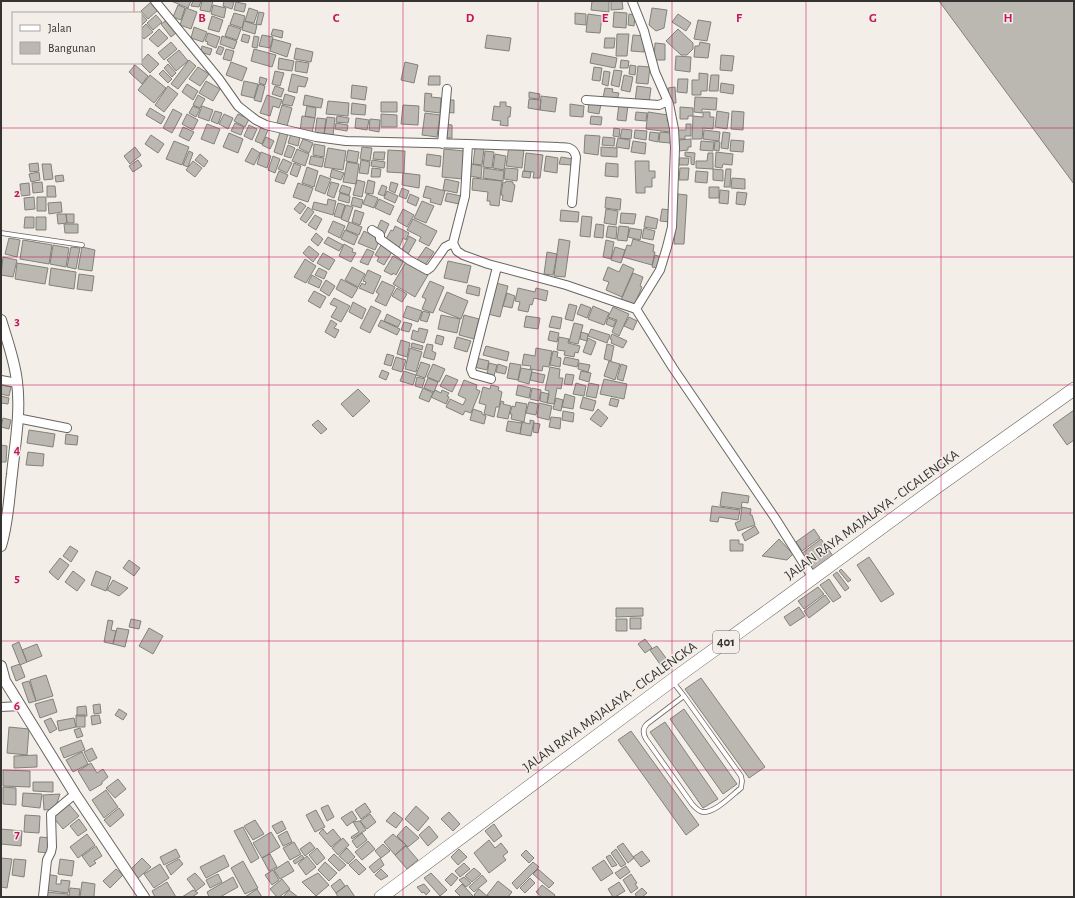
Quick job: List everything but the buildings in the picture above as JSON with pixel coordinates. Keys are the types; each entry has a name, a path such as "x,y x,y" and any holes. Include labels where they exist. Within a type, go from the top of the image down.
{"main road":[{"name":"JALAN RAYA MAJALAYA - CICALENGKA","path":"381,897 671,680 938,486 1074,390"}],"street":[{"path":"155,1 219,79 238,106 256,120 316,137 346,141 572,148 576,157 572,203"},
{"path":"632,1 644,31 655,72 668,101 675,142 672,227 660,270 636,309"},
{"path":"442,144 447,88"},
{"path":"586,100 659,105 668,101"},
{"path":"468,144 465,196 453,243 457,251 463,255 497,267 566,285 636,309 673,368 775,518 813,578"},
{"path":"372,230 380,235 380,239 385,243 427,270 431,267 445,247 453,243"},
{"path":"491,379 473,374 472,369 497,267"},
{"path":"1,320 18,383 17,418 6,526 1,546"},
{"path":"1,380 18,383"},
{"path":"17,418 67,428"},
{"path":"1,666 3,681 21,706 75,794 144,897"},
{"path":"1,707 21,706"},
{"path":"43,897 47,860 52,847 50,814 75,794"}],"lane":[{"path":"1,234 82,245"},
{"path":"671,680 684,696 736,767 742,780 741,788 719,806 703,812 698,810 692,804 643,734 643,730 647,724 684,696"}]}
